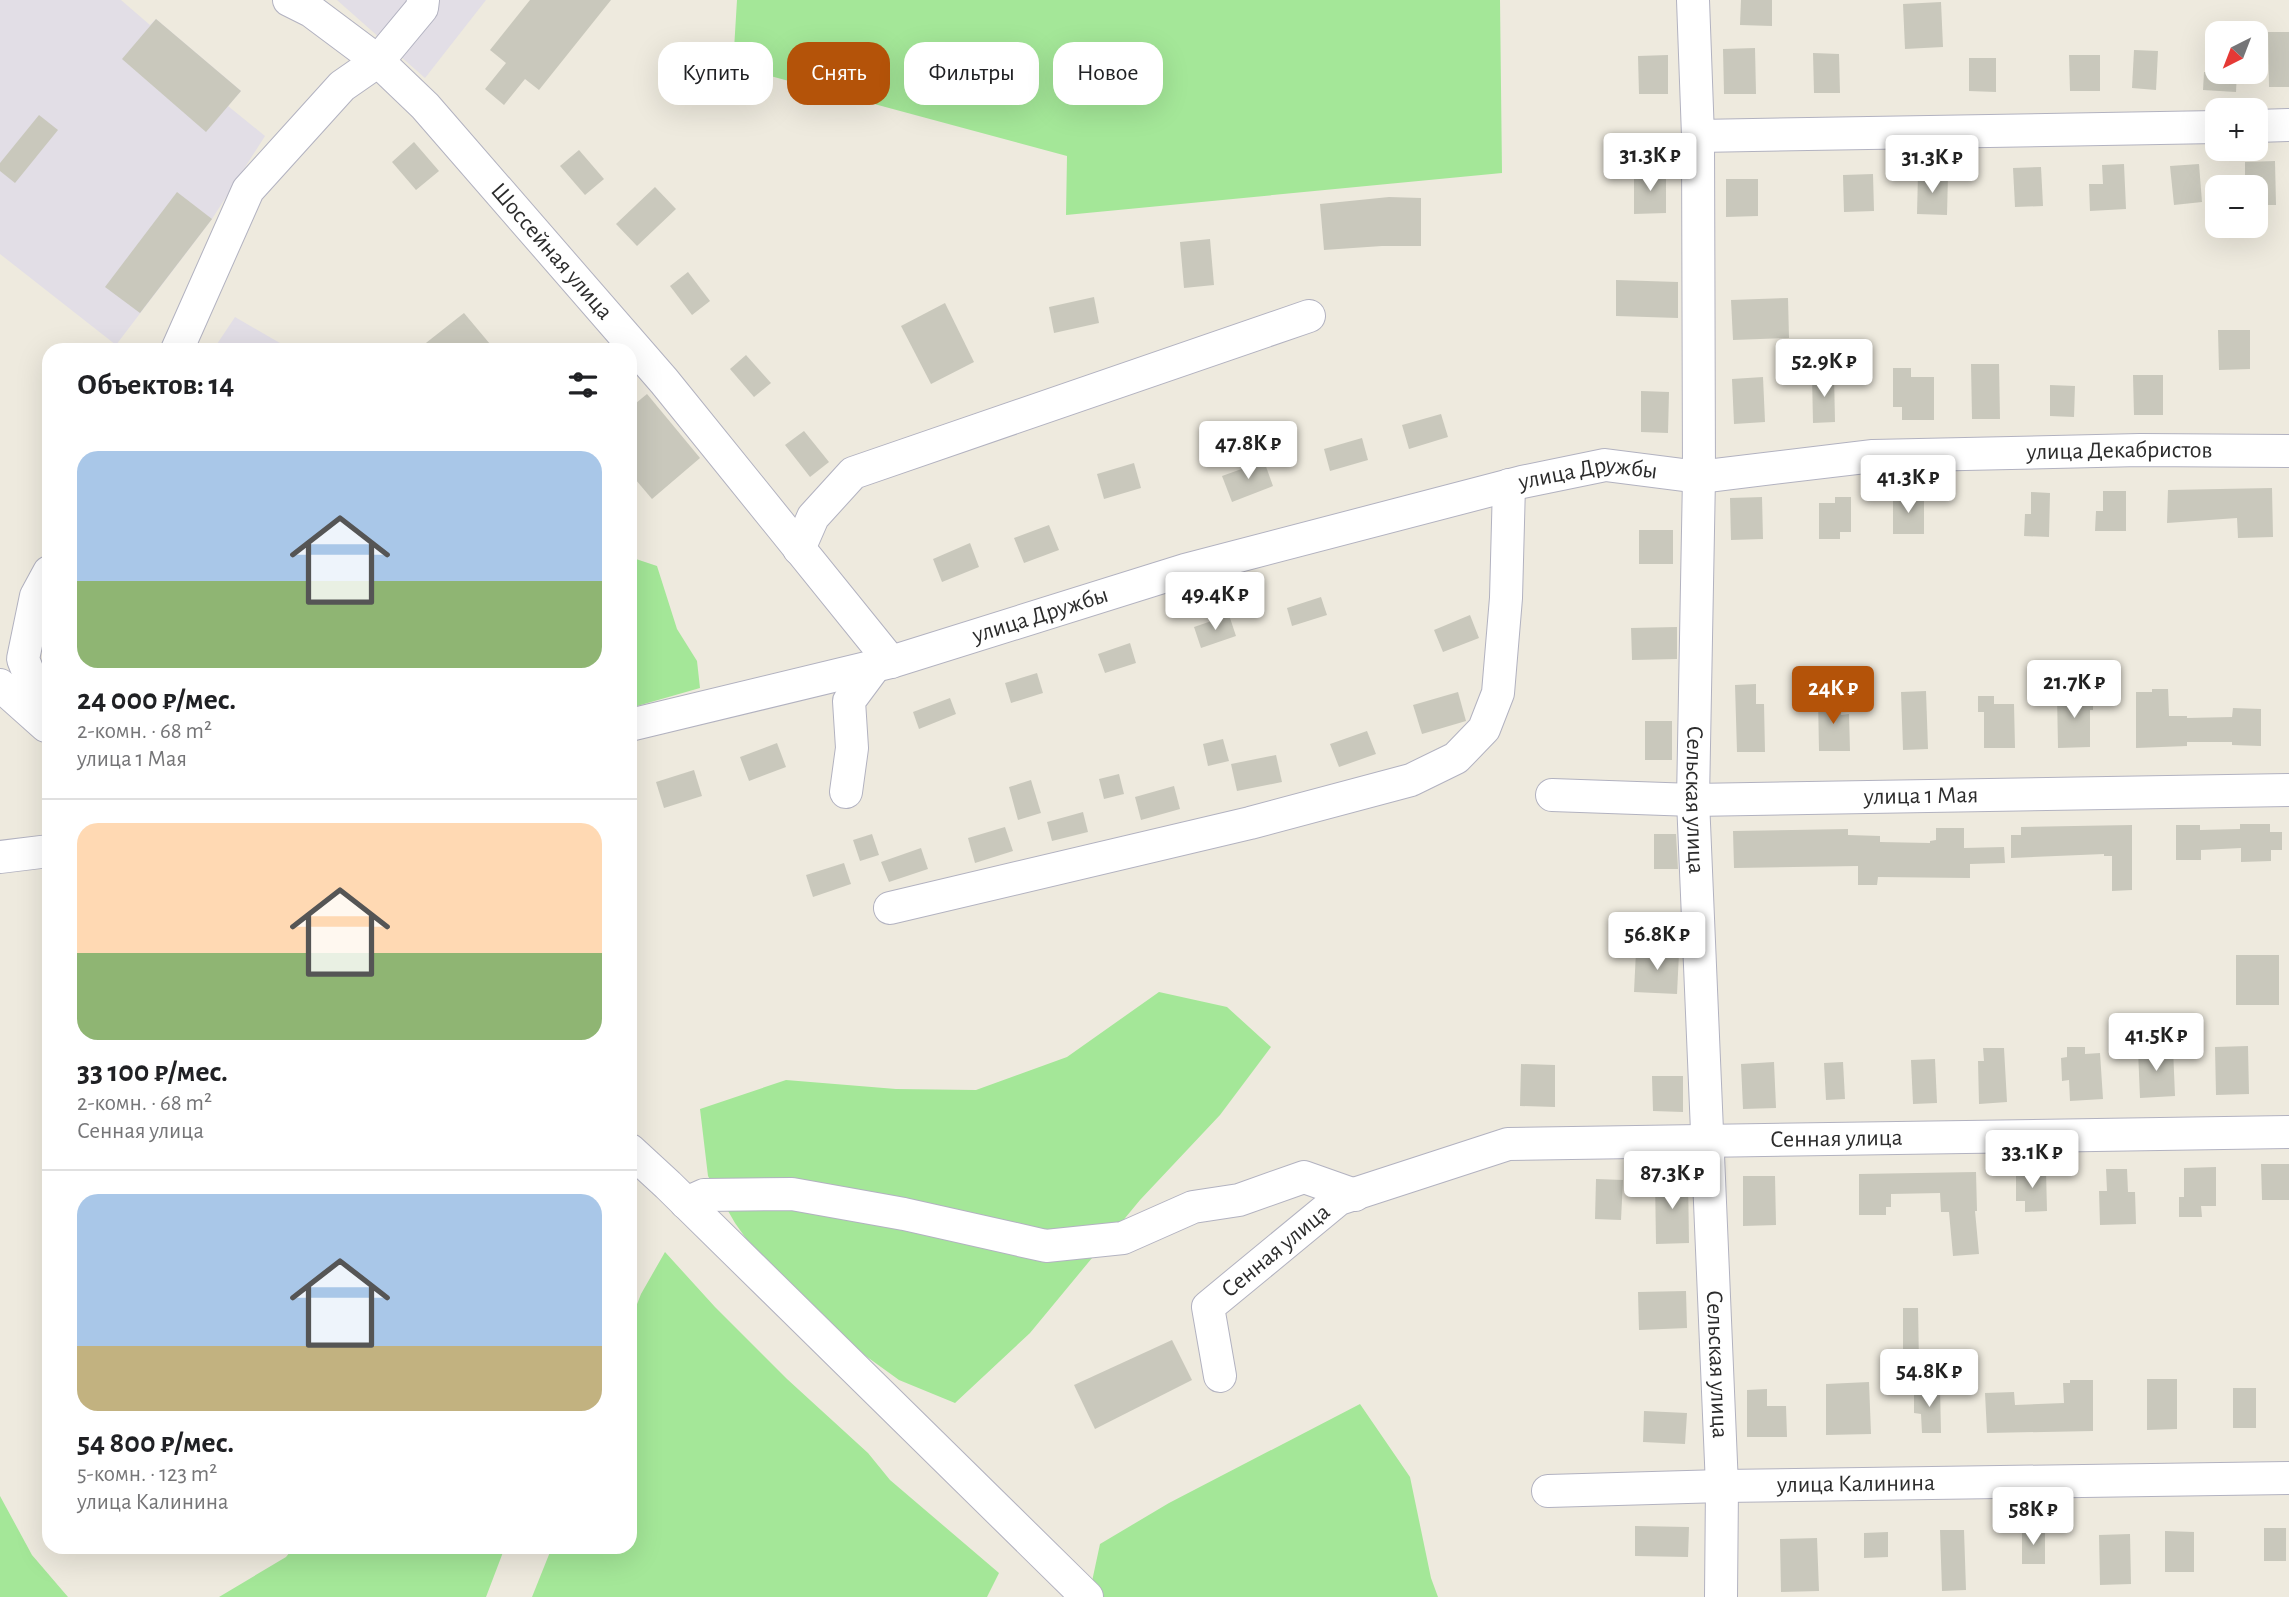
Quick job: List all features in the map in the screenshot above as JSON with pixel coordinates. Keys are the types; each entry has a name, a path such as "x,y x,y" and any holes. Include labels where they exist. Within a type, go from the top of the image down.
{"street":[{"name":"Шоссейная улица","path":"289,0 311,11 378,61 425,106 630,343"},
{"path":"180,343 248,190 342,86 378,61 422,8 423,0"},
{"name":"Сельская улица","path":"1693,0 1698,136 1699,477 1693,800 1722,1486 1721,1597"},
{"path":"2268,126 2289,125"},
{"path":"1698,136 2205,127"},
{"path":"799,549 813,517 853,473 1309,316"},
{"name":"Шоссейная улица","path":"637,351 799,549 883,664"},
{"name":"улица Декабристов","path":"1699,477 1873,456 2140,450 2289,451"},
{"name":"улица Дружбы","path":"637,723 883,664 1185,570 1509,485 1605,465 1699,477"},
{"path":"890,908 1250,823 1410,780 1456,758 1484,729 1498,693 1507,598 1509,485"},
{"path":"42,585 36,596 23,659 42,709"},
{"path":"846,792 852,748 849,701 883,664"},
{"path":"0,685 42,721"},
{"name":"улица 1 Мая","path":"1552,795 1693,800 2289,790"},
{"path":"0,857 42,852"},
{"name":"Сенная улица","path":"1220,1376 1208,1307 1339,1199 1508,1144 2289,1132"},
{"path":"637,1157 1087,1597"},
{"path":"686,1203 704,1195 792,1194 904,1214 1046,1246 1123,1238 1193,1206 1239,1200 1304,1177 1355,1195"},
{"name":"улица Калинина","path":"1548,1491 2289,1478"}],"shaded area":[{"path":"0,0 121,0 150,25 156,19 241,91 228,106 265,136 212,219 118,343 113,343 0,254"},
{"path":"337,0 486,0 425,78"},
{"path":"235,317 280,343 218,343"}],"green space":[{"path":"737,0 1500,0 1502,173 1066,215 1067,156 878,105 890,105 890,42 787,42 787,81 773,77 773,42 734,42"},
{"path":"637,559 657,566 677,629 697,661 700,688 637,706"},
{"path":"1159,992 1227,1007 1271,1047 1220,1115 1140,1200 1030,1333 955,1403 899,1380 791,1302 735,1223 708,1176 700,1109 786,1080 896,1089 976,1090 1067,1057"},
{"path":"665,1252 787,1379 868,1453 890,1480 999,1573 987,1597 532,1597 549,1554 637,1554 637,1304"},
{"path":"1360,1404 1410,1477 1431,1578 1438,1597 1102,1597 1091,1586 1100,1544 1169,1503"},
{"path":"0,1496 32,1555 68,1597 0,1597"},
{"path":"288,1554 502,1554 486,1597 219,1597"}],"building":[{"path":"530,0 611,0 539,90 525,79 504,105 485,89 506,63 490,50"},
{"path":"1741,0 1772,0 1772,26 1740,25"},
{"path":"1941,2 1943,47 1905,49 1903,4"},
{"path":"156,19 241,91 206,132 122,59"},
{"path":"2268,32 2289,32 2289,87 2269,87"},
{"path":"1755,48 1756,94 1724,94 1723,49"},
{"path":"2134,50 2158,51 2156,90 2132,88"},
{"path":"1813,53 1839,54 1840,93 1814,93"},
{"path":"1668,55 1668,94 1639,94 1638,56"},
{"path":"2069,55 2100,55 2100,91 2070,91"},
{"path":"1969,58 1996,58 1996,92 1969,91"},
{"path":"2204,72 2205,84 2236,84 2236,92 2203,90"},
{"path":"39,115 58,130 15,183 0,171 0,163"},
{"path":"414,142 439,171 416,190 392,162"},
{"path":"579,150 604,179 585,195 560,166"},
{"path":"2275,161 2276,205 2268,205 2268,175 2245,175 2245,162"},
{"path":"2124,164 2126,209 2090,211 2089,184 2103,184 2102,165"},
{"path":"2199,164 2202,202 2174,205 2170,166"},
{"path":"2041,167 2043,206 2015,207 2013,168"},
{"path":"1634,172 1666,172 1666,213 1634,214"},
{"path":"1873,174 1874,211 1844,212 1843,175"},
{"path":"1918,174 1948,175 1947,215 1917,214"},
{"path":"1726,179 1758,179 1758,216 1726,217"},
{"path":"655,187 676,209 637,246 616,224"},
{"path":"177,192 212,219 140,313 105,287"},
{"path":"1389,197 1421,198 1421,246 1324,250 1320,204"},
{"path":"1210,239 1214,285 1184,288 1180,242"},
{"path":"688,272 710,301 692,315 670,286"},
{"path":"1616,280 1678,282 1678,318 1616,316"},
{"path":"1094,297 1099,323 1054,333 1049,307"},
{"path":"1788,298 1789,338 1733,340 1731,300"},
{"path":"945,303 974,362 931,384 901,326"},
{"path":"464,313 489,343 426,343"},
{"path":"2218,330 2250,330 2250,369 2219,370"},
{"path":"746,355 771,383 754,397 730,369"},
{"path":"1971,364 1999,364 2000,419 1972,419"},
{"path":"1893,368 1911,368 1911,377 1934,377 1934,420 1902,420 1902,407 1893,407"},
{"path":"1834,374 1835,422 1813,423 1812,375"},
{"path":"2133,375 2163,375 2163,415 2134,415"},
{"path":"1763,377 1765,422 1734,424 1732,379"},
{"path":"2050,385 2075,386 2074,417 2050,416"},
{"path":"1641,391 1669,392 1668,433 1641,432"},
{"path":"647,394 700,458 652,499 637,481 637,402"},
{"path":"1441,414 1448,437 1409,449 1402,425"},
{"path":"804,431 829,462 810,477 785,445"},
{"path":"1362,438 1368,460 1330,471 1324,449"},
{"path":"1264,461 1273,486 1232,502 1222,476"},
{"path":"1134,463 1141,488 1104,499 1097,474"},
{"path":"2272,488 2273,537 2238,538 2237,518 2167,523 2168,490"},
{"path":"2103,491 2126,491 2126,531 2095,531 2096,511 2103,511"},
{"path":"2031,492 2050,493 2049,537 2024,536 2025,514 2031,514"},
{"path":"1893,495 1924,496 1924,534 1893,534"},
{"path":"1762,497 1763,539 1731,540 1730,498"},
{"path":"1835,497 1851,497 1851,532 1840,532 1840,539 1819,539 1819,503 1835,503"},
{"path":"1049,525 1059,550 1024,563 1014,538"},
{"path":"1639,530 1673,530 1673,564 1639,564"},
{"path":"970,543 979,567 942,582 933,559"},
{"path":"1321,597 1327,615 1292,626 1287,608"},
{"path":"1229,615 1236,636 1201,648 1194,627"},
{"path":"1470,615 1479,638 1443,652 1434,630"},
{"path":"1677,627 1677,659 1632,660 1631,628"},
{"path":"1130,643 1136,663 1105,673 1098,654"},
{"path":"1037,673 1043,693 1011,703 1005,683"},
{"path":"1756,684 1756,704 1764,704 1765,752 1737,752 1735,685"},
{"path":"2152,689 2168,689 2169,716 2232,717 2233,708 2261,709 2261,746 2232,745 2232,742 2187,742 2187,746 2136,748 2136,692 2152,692"},
{"path":"1926,691 1928,749 1903,750 1901,692"},
{"path":"1458,692 1466,721 1422,734 1413,705"},
{"path":"2093,693 2090,747 2058,748 2057,694"},
{"path":"1978,696 1994,696 1994,704 2014,704 2015,748 1984,748 1984,712 1978,712"},
{"path":"950,698 956,714 919,729 913,712"},
{"path":"1818,698 1841,698 1841,715 1849,714 1850,751 1819,751"},
{"path":"1645,721 1672,721 1672,760 1645,760"},
{"path":"1367,731 1376,754 1339,767 1330,744"},
{"path":"1223,739 1229,761 1208,766 1203,744"},
{"path":"777,743 786,767 749,781 740,757"},
{"path":"1276,755 1282,782 1237,791 1231,764"},
{"path":"694,770 702,796 664,808 656,782"},
{"path":"1119,774 1124,794 1104,799 1099,779"},
{"path":"1031,780 1041,813 1018,820 1009,787"},
{"path":"1174,786 1180,809 1141,820 1135,797"},
{"path":"1083,812 1088,832 1052,841 1047,822"},
{"path":"2240,824 2270,824 2270,832 2282,832 2282,850 2271,850 2271,861 2241,862 2241,848 2201,850 2201,860 2176,860 2176,825 2200,825 2200,830 2240,829"},
{"path":"2132,825 2132,890 2112,891 2112,856 2104,854 2011,858 2011,835 2021,835 2021,827"},
{"path":"1005,827 1013,851 975,863 968,838"},
{"path":"1936,828 1964,828 1964,848 2004,847 2005,863 1970,864 1970,878 1878,877 1877,885 1858,885 1858,866 1734,868 1733,831 1848,829 1848,835 1880,836 1880,842 1930,843 1936,840"},
{"path":"872,834 879,855 860,861 853,840"},
{"path":"1654,834 1676,834 1678,869 1654,869"},
{"path":"921,848 928,869 889,882 881,862"},
{"path":"844,863 851,884 813,897 806,875"},
{"path":"1636,951 1679,953 1677,994 1634,992"},
{"path":"2236,955 2279,955 2279,1005 2236,1005"},
{"path":"2248,1046 2249,1094 2216,1095 2215,1047"},
{"path":"2067,1047 2085,1047 2085,1054 2100,1053 2103,1099 2070,1101 2069,1080 2062,1081 2061,1058 2067,1057"},
{"path":"1983,1048 2004,1048 2007,1102 1979,1104 1978,1061 1984,1061"},
{"path":"2173,1048 2175,1096 2140,1098 2138,1050"},
{"path":"1935,1059 1937,1103 1913,1104 1911,1060"},
{"path":"1774,1062 1776,1108 1743,1109 1741,1064"},
{"path":"1843,1062 1845,1099 1826,1100 1824,1063"},
{"path":"1521,1064 1555,1065 1555,1107 1520,1106"},
{"path":"1652,1076 1683,1076 1683,1112 1653,1111"},
{"path":"2261,1164 2289,1164 2289,1200 2262,1200"},
{"path":"2216,1167 2216,1206 2201,1206 2202,1217 2179,1217 2179,1197 2184,1197 2184,1168"},
{"path":"2106,1169 2127,1169 2128,1192 2135,1192 2136,1224 2100,1225 2099,1191 2107,1191"},
{"path":"2016,1170 2046,1170 2047,1211 2025,1212 2025,1201 2016,1201"},
{"path":"1976,1172 1975,1211 1979,1254 1953,1256 1949,1212 1941,1212 1940,1193 1891,1194 1891,1207 1886,1207 1886,1215 1859,1215 1859,1174"},
{"path":"1743,1176 1775,1176 1776,1225 1743,1226"},
{"path":"1688,1178 1689,1243 1656,1244 1655,1179"},
{"path":"1596,1179 1623,1180 1621,1220 1595,1219"},
{"path":"1686,1291 1687,1328 1639,1330 1638,1292"},
{"path":"1903,1308 1918,1308 1919,1364 1903,1365"},
{"path":"1172,1340 1192,1380 1095,1429 1074,1385"},
{"path":"2147,1379 2177,1379 2177,1429 2147,1430"},
{"path":"2070,1380 2093,1380 2093,1431 1987,1433 1985,1393 2014,1392 2015,1405 2064,1403 2063,1383 2070,1383"},
{"path":"1869,1382 1871,1434 1826,1435 1826,1384"},
{"path":"1940,1388 1941,1433 1922,1433 1921,1414 1914,1413 1914,1389"},
{"path":"2233,1388 2256,1388 2256,1428 2233,1428"},
{"path":"1767,1389 1767,1406 1786,1406 1787,1437 1747,1437 1747,1390"},
{"path":"1644,1411 1687,1413 1685,1444 1643,1442"},
{"path":"1635,1526 1689,1527 1688,1557 1635,1556"},
{"path":"2264,1528 2286,1528 2286,1561 2264,1561"},
{"path":"1940,1530 1964,1530 1966,1590 1942,1591"},
{"path":"2022,1530 2045,1531 2045,1564 2022,1564"},
{"path":"2165,1531 2194,1532 2194,1572 2165,1572"},
{"path":"1888,1532 1888,1557 1864,1558 1864,1533"},
{"path":"2130,1534 2131,1584 2100,1585 2099,1535"},
{"path":"1817,1538 1819,1591 1781,1592 1780,1539"}]}
